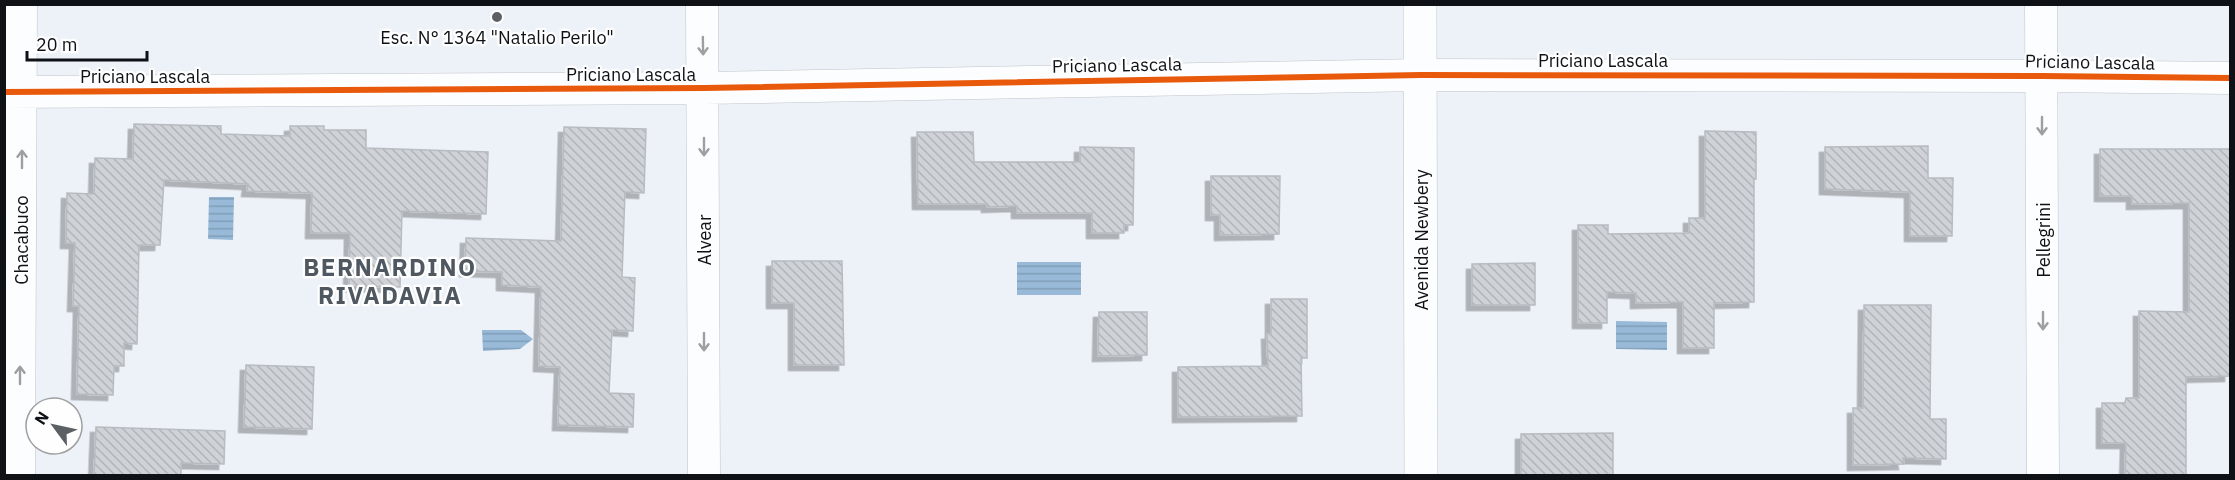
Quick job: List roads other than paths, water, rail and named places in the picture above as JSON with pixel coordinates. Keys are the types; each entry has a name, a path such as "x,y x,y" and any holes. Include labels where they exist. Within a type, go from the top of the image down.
{"main road":[{"name":"Avenida Newbery","path":"1420,4 1421,476"}],"street":[{"name":"Chacabuco","path":"20,476 13,92 21,4"},
{"name":"Alvear","path":"702,4 704,476"},
{"name":"Pellegrini","path":"2041,4 2043,476"},
{"name":"Priciano Lascala","path":"13,92 704,88 1421,75 2230,78"}],"water":[{"path":"209,197 234,197 233,240 208,239"},
{"path":"1017,262 1081,262 1081,295 1017,295"},
{"path":"1616,321 1667,322 1667,350 1616,349"},
{"path":"482,330 521,330 533,339 520,349 483,351"}],"place":[{"name":"Esc. N° 1364 \"Natalio Perilo\"","path":"497,17"}],"district":[{"name":"BERNARDINO RIVADAVIA","path":"390,281"}]}
